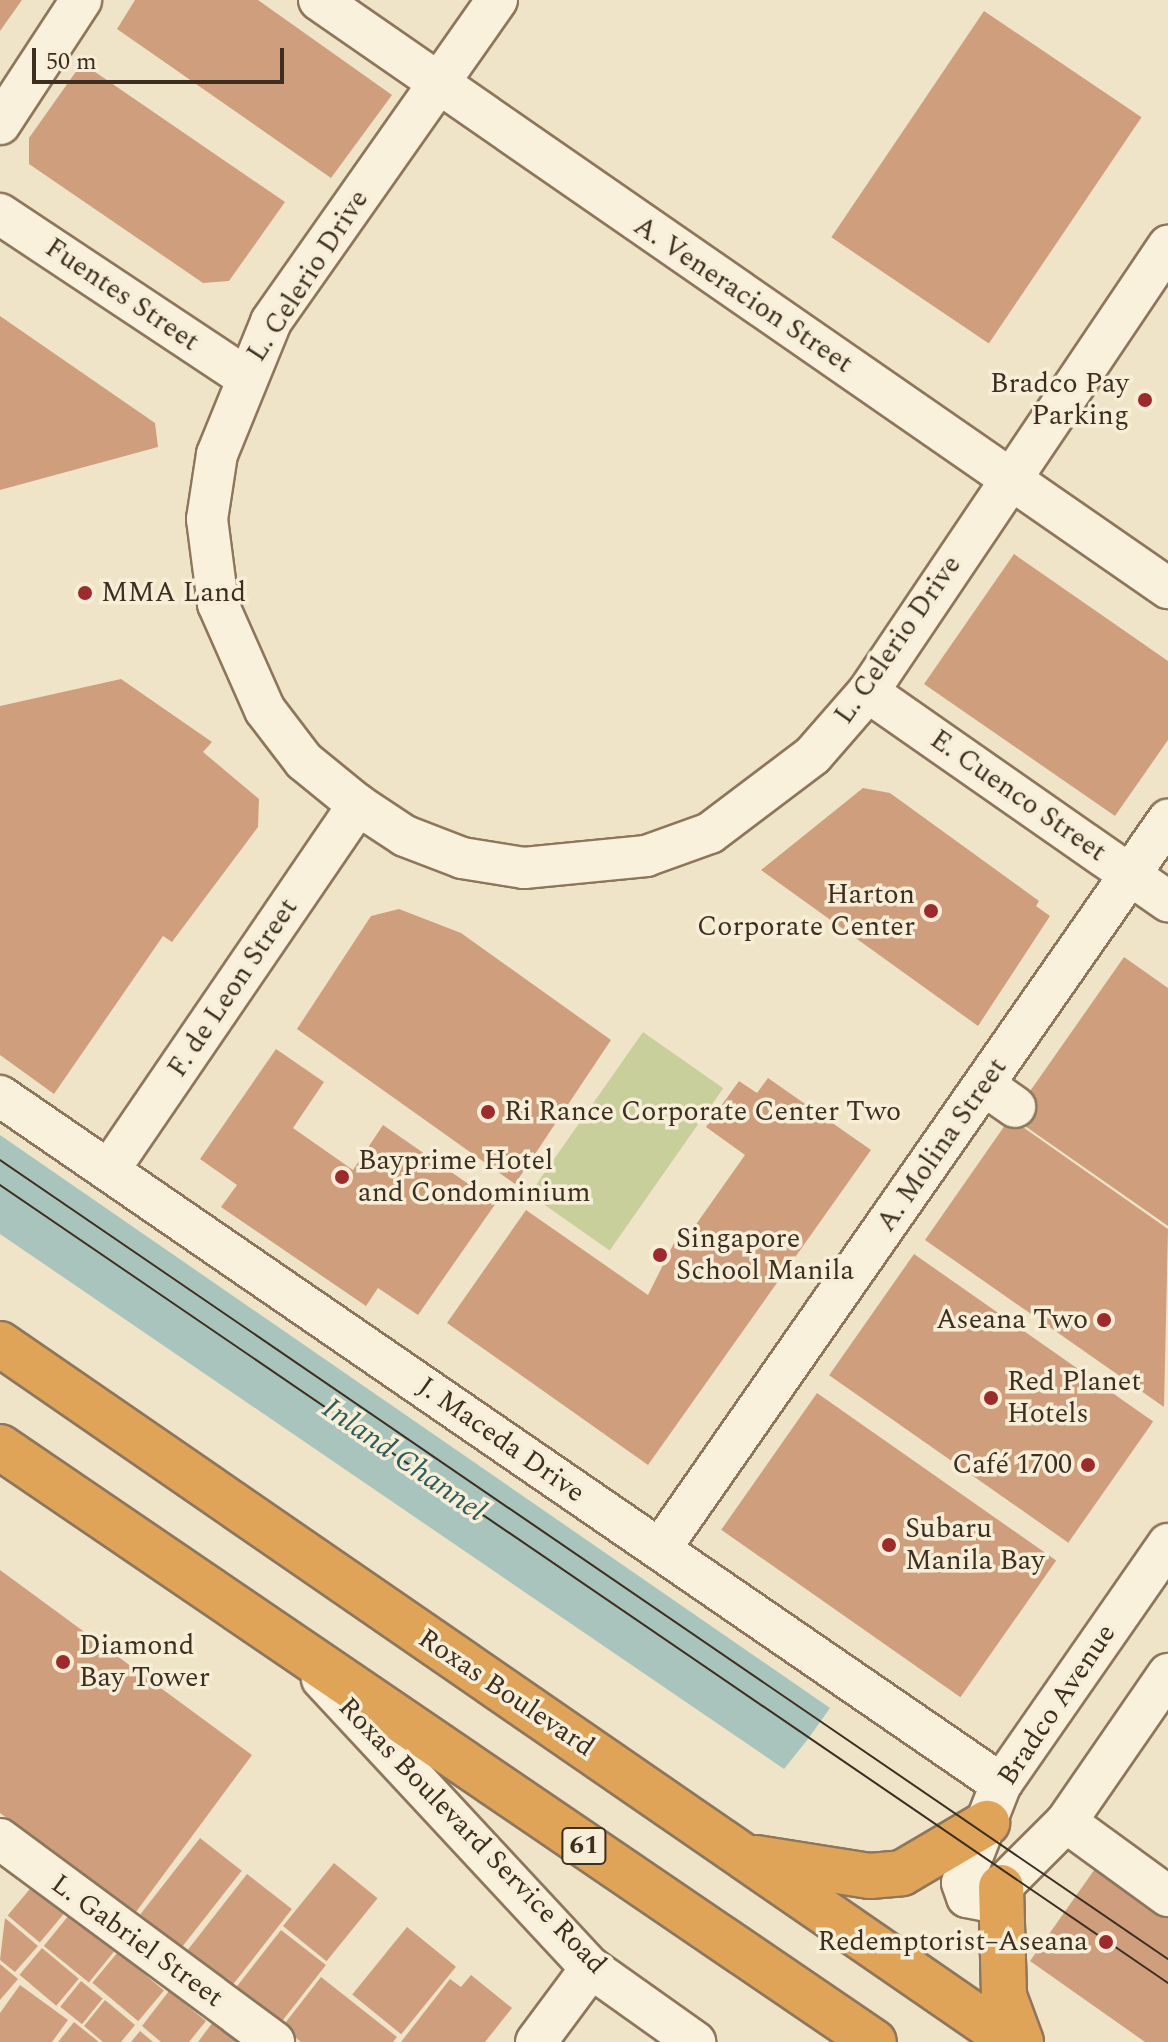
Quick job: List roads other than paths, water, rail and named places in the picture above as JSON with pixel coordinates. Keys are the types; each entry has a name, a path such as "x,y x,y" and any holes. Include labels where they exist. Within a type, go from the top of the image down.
{"highway":[{"name":"Roxas Boulevard","path":"0,1344 1013,2042"},
{"name":"61","path":"0,1447 874,2042"},
{"path":"744,1856 870,1876 902,1873 994,1804"},
{"path":"1001,1887 1004,1996 1021,2042"}],"street":[{"path":"0,124 81,0"},
{"name":"A. Veneracion Street","path":"319,0 437,85 1168,588"},
{"name":"L. Celerio Drive","path":"497,0 271,322 244,376 217,454 207,519 218,604 265,710 304,761 358,805 405,836 462,858 524,868 646,856 710,833 765,796 868,692 1166,251"},
{"name":"Fuentes Street","path":"0,214 244,376"},
{"name":"E. Cuenco Street","path":"868,692 1168,901"},
{"name":"F. de Leon Street","path":"109,1170 358,805"},
{"name":"A. Molina Street","path":"660,1549 1000,1096 1131,874 1168,820"},
{"name":"J. Maceda Drive","path":"0,1096 660,1549 994,1804"},
{"name":"Bradco Avenue","path":"1001,1887 978,1903 962,1888 994,1804 1168,1544"},
{"name":"Roxas Boulevard Service Road","path":"295,1649 591,1968 695,2042"},
{"path":"1001,1887 1066,1822 1168,1674"},
{"path":"1066,1822 1168,1896"},
{"name":"L. Gabriel Street","path":"5,1852 274,2042"},
{"path":"536,2042 591,1968"}],"water":[{"name":"Inland Channel","path":"0,1135 830,1708 808,1739 784,1769 0,1234"}],"tram line":[{"path":"0,1160 1168,1959"},
{"path":"0,1185 1168,1983"}],"place":[{"name":"Bradco Pay Parking","path":"1145,400"},
{"name":"MMA Land","path":"85,593"},
{"name":"Harton Corporate Center","path":"931,911"},
{"name":"Ri Rance Corporate Center Two","path":"488,1112"},
{"name":"Bayprime Hotel and Condominium","path":"342,1177"},
{"name":"Singapore School Manila","path":"660,1255"},
{"name":"Aseana Two","path":"1104,1320"},
{"name":"Red Planet Hotels","path":"991,1398"},
{"name":"Café 1700","path":"1088,1465"},
{"name":"Subaru Manila Bay","path":"889,1545"},
{"name":"Diamond Bay Tower","path":"63,1662"},
{"name":"Redemptorist–Aseana","path":"1106,1942"}]}
